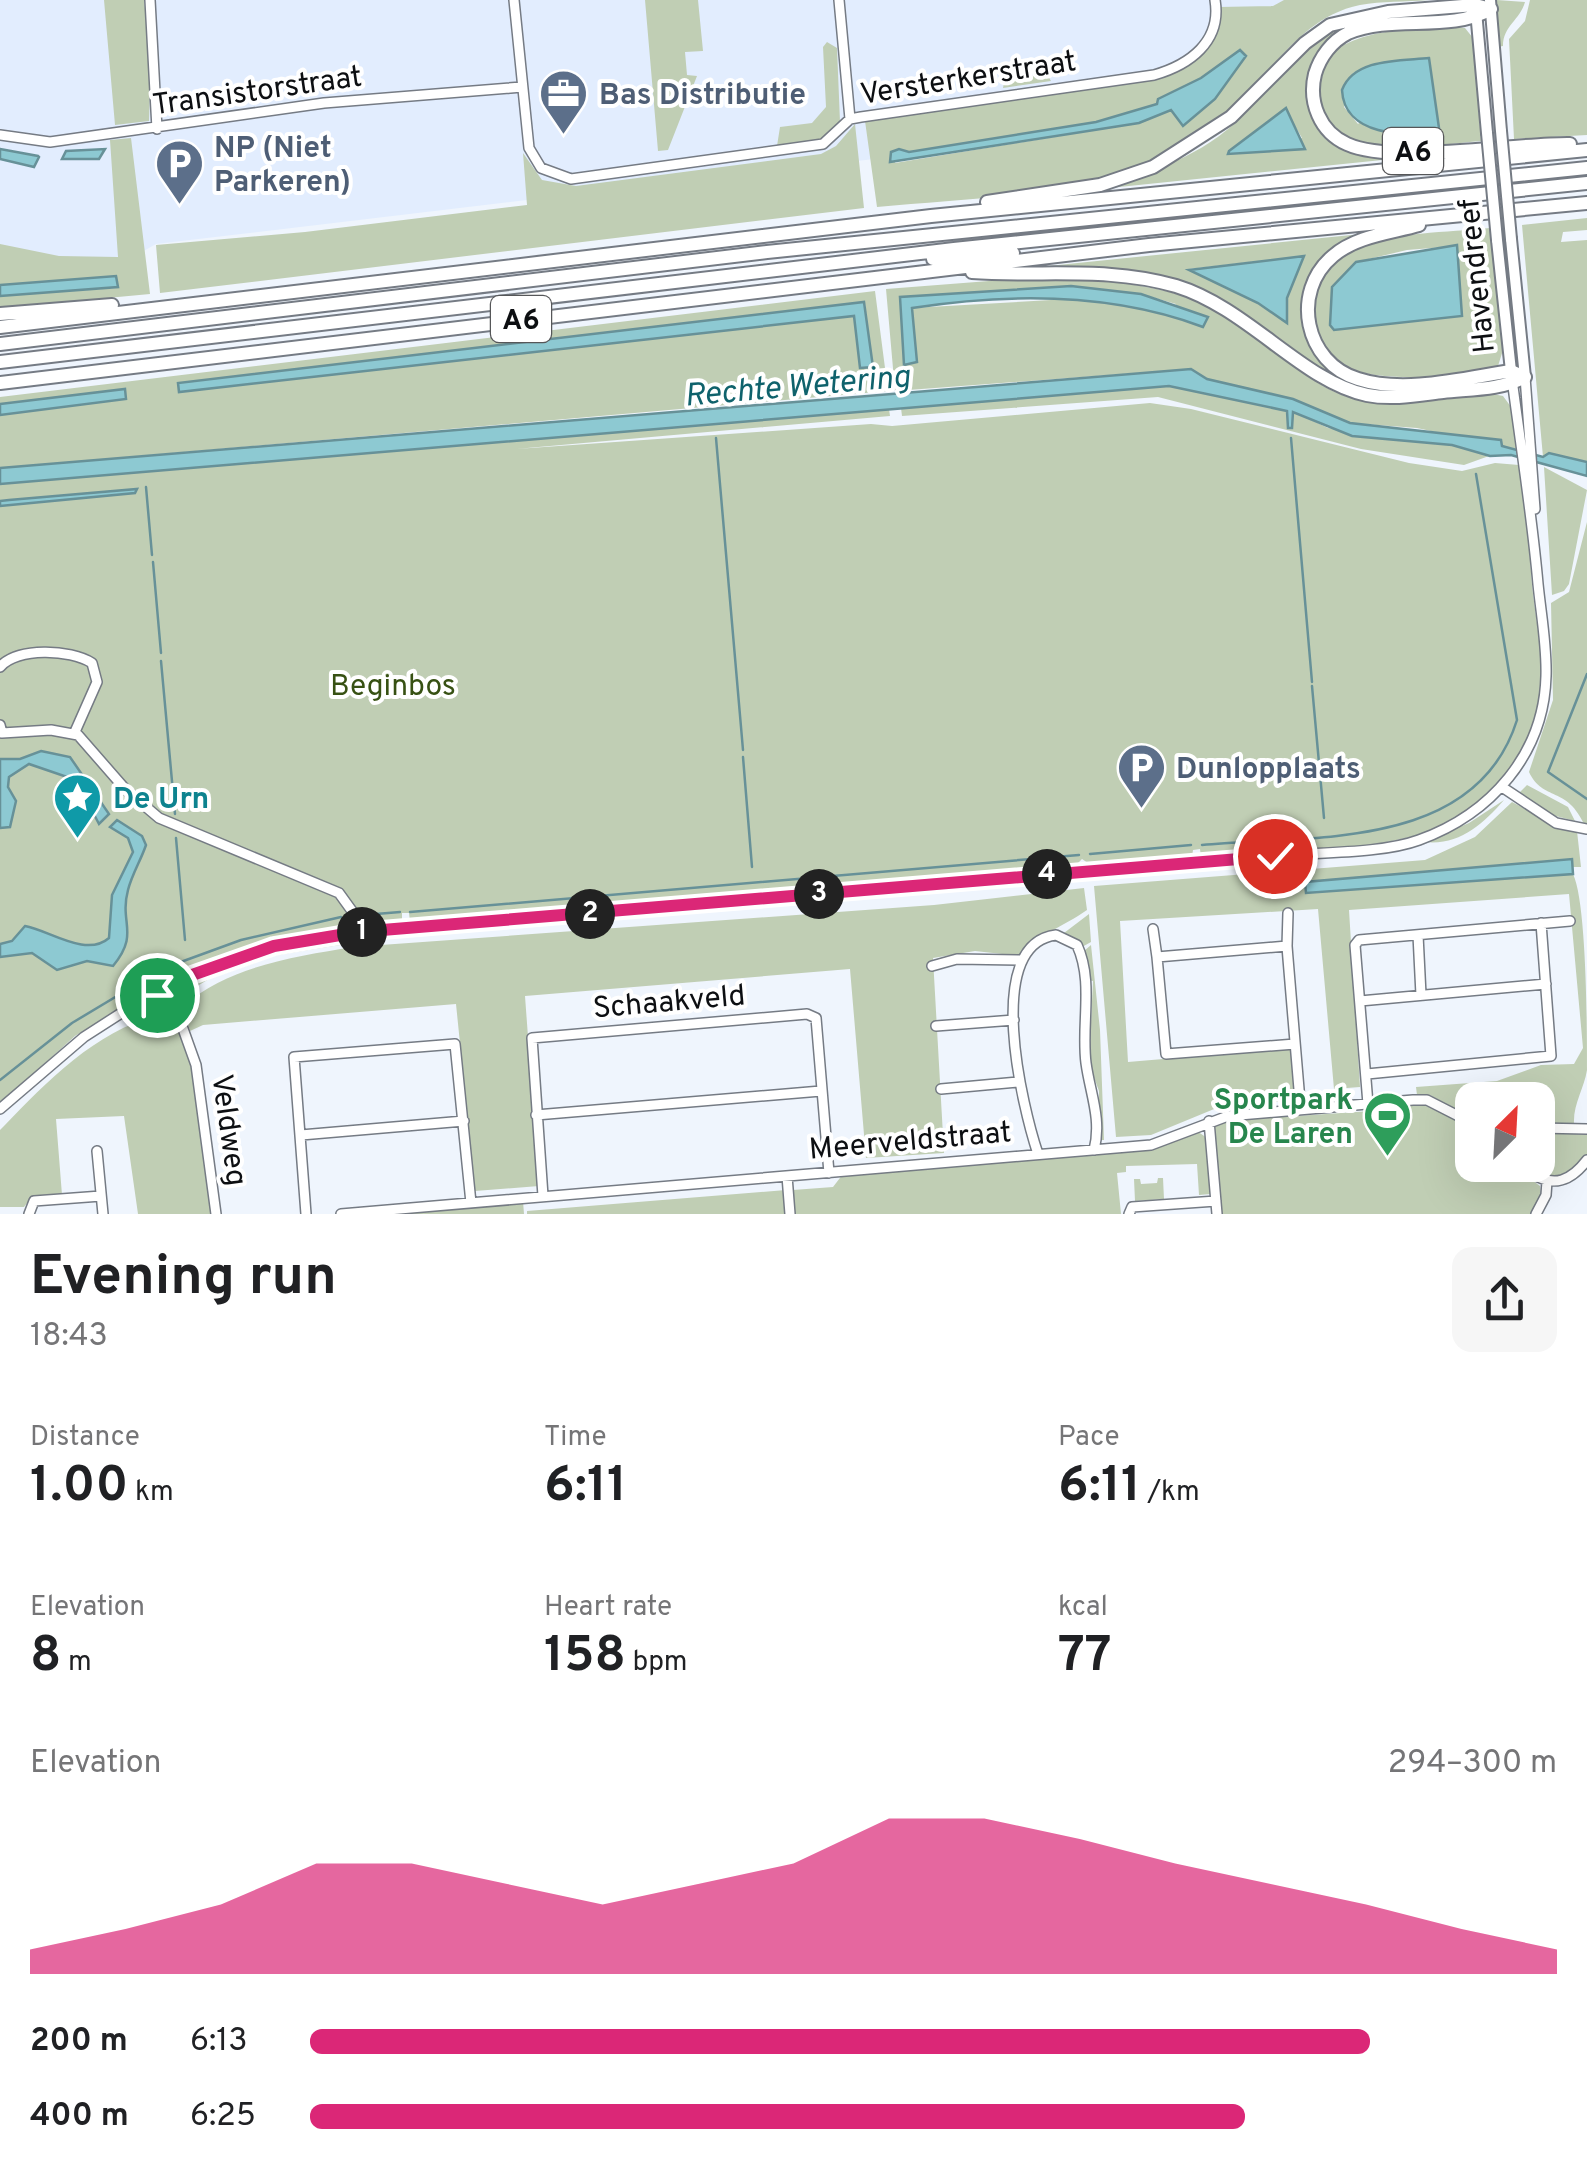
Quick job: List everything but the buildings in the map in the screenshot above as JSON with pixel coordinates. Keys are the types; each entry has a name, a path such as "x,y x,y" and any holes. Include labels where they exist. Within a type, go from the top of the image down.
{"highway":[{"path":"1476,8 1491,5"},
{"name":"A6","path":"1476,8 1347,34 1334,43 1314,80 1312,94 1322,124 1347,144 1366,150 1587,147"},
{"name":"A6","path":"931,216 1128,177 1194,145 1231,118 1305,43 1330,25 1388,12 1476,8"},
{"name":"A6","path":"0,314 204,303 873,222 1587,147"},
{"name":"A6","path":"0,344 875,240 1587,168"},
{"name":"A6","path":"877,260 1587,183"},
{"name":"A6","path":"0,383 1149,245 1587,204"},
{"name":"A6","path":"1455,216 1354,242 1330,257 1310,290 1308,317 1314,342 1338,370 1369,382 1516,377"},
{"name":"A6","path":"0,362 846,262 1149,245"},
{"name":"A6","path":"940,270 1100,272 1182,288 1242,317 1327,379 1366,394 1392,397 1516,377"},
{"name":"A6","path":"0,326 158,305"}],"main road":[{"name":"Havendreef","path":"1491,5 1511,239 1516,377"},
{"name":"Havendreef","path":"1476,8 1496,240 1516,377"}],"street":[{"path":"150,0 157,129"},
{"name":"Versterkerstraat","path":"514,0 527,137 533,160 541,168 571,179 823,144 850,120 1178,68 1196,57 1207,41 1215,24 1215,0"},
{"path":"839,0 850,120"},
{"name":"Transistorstraat","path":"0,135 50,142 354,99 522,87"},
{"name":"Havendreef","path":"178,980 274,946 358,932 1415,842 1455,826 1502,787 1532,741 1542,707 1546,674 1527,452 1516,377"},
{"path":"0,667 22,654 78,657 92,662 97,682 74,734"},
{"path":"1,729 74,734 145,808 175,826 339,894 352,911 358,932"},
{"path":"1502,787 1556,823 1587,829"},
{"path":"1288,913 1287,946 1300,1109"},
{"path":"1368,1104 1355,945 1359,940 1570,921"},
{"path":"1367,1074 1550,1056 1541,924"},
{"path":"1153,929 1166,1054 1295,1044"},
{"path":"1038,1154 1018,1082 1014,1020 1022,960 1036,941 1056,934 1070,939 1081,954 1086,988 1086,1062 1098,1127 1094,1150"},
{"path":"1418,935 1421,995"},
{"path":"1158,957 1287,946"},
{"path":"932,966 958,959 1022,960"},
{"path":"0,1109 84,1036 154,992 158,975 171,974 178,980 178,992 172,998 164,999 154,992"},
{"path":"1360,1001 1546,984"},
{"name":"Veldweg","path":"172,998 196,1065 216,1214"},
{"name":"Schaakveld","path":"543,1196 532,1038 807,1014 816,1018 829,1173"},
{"path":"936,1026 1014,1020"},
{"path":"306,1214 294,1057 455,1044 471,1203"},
{"path":"942,1089 1018,1082"},
{"path":"536,1115 820,1090"},
{"name":"Meerveldstraat","path":"341,1214 1158,1144 1210,1120 1300,1109 1427,1100 1455,1115"},
{"path":"301,1135 464,1120"},
{"path":"1210,1120 1217,1214"},
{"path":"1555,1128 1587,1129"},
{"path":"97,1151 102,1214"},
{"path":"1555,1180 1572,1177 1587,1160"},
{"path":"788,1176 790,1214"},
{"path":"1536,1214 1546,1196 1547,1182"},
{"path":"29,1214 34,1201 101,1196"},
{"path":"1128,1214 1132,1206 1216,1201"},
{"path":"1198,1202 1199,1214"}],"shaded area":[{"path":"0,0 1339,0 1145,127 156,244 119,265 0,249"}],"green space":[{"path":"104,0 144,0 151,59 149,121 115,125"},
{"path":"645,0 698,0 703,51 685,52 687,75 697,76 668,150 658,151"},
{"path":"1284,0 1428,0 1360,5 1321,21 1304,33 1216,122 1179,146 1129,169 1022,194 877,207 865,121 1167,76 1200,57 1219,7 1273,6","holes":["1240,50 1246,56 1210,103 1180,123 1172,110 1139,123 895,163 899,149 909,152 1096,122 1158,104 1158,99 1201,78"]},
{"path":"1497,0 1525,2 1506,33 1503,46 1497,47"},
{"path":"1530,0 1587,0 1587,135 1514,139 1509,39 1525,21"},
{"path":"1457,13 1377,21 1326,42 1312,107 1348,148 1470,151 1090,190 1166,165 1219,136 1294,58 1321,36 1365,21","holes":["1285,109 1302,138 1229,151"]},
{"path":"1449,26 1465,28 1473,38 1481,141 1381,146 1365,144 1339,132 1321,105 1320,75 1328,58 1363,37","holes":["1429,58 1358,124 1344,107 1353,73"]},
{"path":"827,42 837,48 840,122 821,140 777,146 780,127 812,123 826,107 823,47"},
{"path":"1047,74 1051,81 1003,88 1005,78"},
{"path":"855,124 864,208 160,293 156,245 305,232 527,205 523,153 542,180 576,186 821,154 836,146"},
{"path":"131,138 150,294 0,308 0,296 117,288 115,276 0,285 0,244 59,256 118,257 110,140"},
{"path":"1587,218 1587,230 1563,232 1561,242 1587,240 1587,462 1549,453 1543,457 1522,225"},
{"path":"1490,228 1503,350 1498,366 1466,373 1399,377 1360,372 1332,355 1316,324 1315,306 1326,273 1338,259 1354,249 1386,239","holes":["1457,246 1462,316 1335,330 1356,262 1407,250"]},
{"path":"1381,232 1316,270 1312,343 1357,382 1490,382 1412,387 1353,382 1334,377 1193,289 1019,269","holes":["1303,256 1287,299 1286,322 1258,303 1189,269"]},
{"path":"1040,277 1158,289 1225,314 1306,375 1359,400 1503,396 1514,411 1518,450 1417,428 1350,423 1293,399 1207,379 1190,369 895,391 886,289","holes":["1071,286 1141,294 1176,304 1168,314 1086,298 911,308 904,364 900,297"]},
{"path":"875,291 888,391 0,468 0,415 122,398 124,389 0,404 0,397","holes":["865,303 872,367 860,368 854,316 179,391"]},
{"path":"1170,386 1287,411 1288,428 1292,411 1328,428 1452,445 1489,456 1464,465 1361,449 1158,397 902,416 901,408"},
{"name":"Beginbos","path":"1150,403 1191,409 1409,463 1462,471 1495,463 1519,465 1541,676 1531,728 1506,774 1488,794 1445,824 1420,834 1343,848 1209,857 1201,857 1200,849 1193,850 1192,857 1091,865 1082,859 1076,865 989,875 410,922 409,913 402,913 402,923 366,925 358,917 349,917 340,930 257,947 186,973 172,967 151,977 145,994 75,1036 0,1104 0,481 889,409 890,416 516,449 871,424 892,426"},
{"path":"1544,467 1587,490 1569,584 1564,591 1552,595"},
{"path":"1587,522 1585,826 1571,804 1541,787 1529,772 1553,700 1551,603 1569,592"},
{"path":"1527,785 1568,807 1575,821 1548,814 1517,795"},
{"path":"1504,800 1469,832 1448,841 1424,842 1469,823"},
{"path":"1512,802 1577,831 1581,867 1573,867 1571,859 1306,882 1306,893 1573,874 1584,939 1587,1052 1587,1070 1574,1124 1555,1123 1555,1082 1484,1082 1541,1065 1574,1064 1583,1048 1569,894 1349,910 1360,1087 1334,1089 1318,909 1120,921 1128,1062 1293,1048 1300,1100 1219,1107 1151,1135 1116,1137 1094,886 1425,860 1475,837"},
{"path":"1084,888 1087,910 1043,936 1020,956 975,951 933,958 944,1153 866,1158 850,969 525,996 539,1186 475,1191 456,1004 203,1025 190,1031 183,1006 201,992 242,972 353,947 934,905"},
{"path":"1089,914 1091,942 1082,947 1064,933"},
{"path":"403,935 277,955 209,979 189,991 188,983 266,954 320,943"},
{"path":"1091,945 1100,1030 1104,1140 1099,1140 1099,1091 1089,1064 1093,981 1088,980 1084,951"},
{"path":"172,1013 196,1081 212,1214 138,1214 124,1116 56,1119 62,1195 31,1198 24,1207 0,1207 0,1130 40,1089 102,1040 147,1018"},
{"path":"1455,1084 1455,1109 1430,1095 1417,1095 1416,1087"},
{"name":"Sportpark De Laren","path":"1402,1105 1424,1105 1455,1120 1455,1182 1535,1182 1540,1186 1541,1197 1532,1214 1220,1214 1214,1126 1219,1121 1371,1111 1370,1107 1398,1110"},
{"path":"1197,1131 1207,1138 1211,1194 1199,1195 1197,1164 1126,1166 1126,1172 1117,1173 1121,1214 794,1214 793,1190 833,1187 843,1174 1106,1152"},
{"path":"1555,1132 1587,1135 1587,1155 1555,1176"},
{"path":"1158,1178 1163,1178 1164,1199 1135,1201 1134,1179 1140,1179 1141,1184 1157,1183"},
{"path":"786,1190 788,1214 527,1214 527,1211"},
{"path":"523,1201 524,1214 377,1214"}],"water":[{"path":"1240,50 1246,56 1215,99 1183,126 1171,110 1139,123 890,162 891,152 899,149 909,152 1096,122 1157,104 1158,99 1201,78"},
{"path":"1429,58 1439,128 1409,133 1378,130 1364,125 1345,105 1342,90 1357,72 1379,63"},
{"path":"1286,108 1305,149 1228,154 1229,151"},
{"path":"0,149 39,157 34,167 0,159"},
{"path":"105,149 99,159 62,159 66,151"},
{"path":"1457,245 1462,316 1334,330 1330,325 1332,287 1356,262"},
{"path":"1304,256 1287,298 1287,323 1258,303 1189,270"},
{"path":"116,276 118,287 0,296 0,285"},
{"path":"1071,286 1141,294 1208,317 1203,327 1132,307 1059,299 985,300 912,308 917,362 904,365 900,297"},
{"path":"864,302 873,367 860,368 854,316 179,392 178,383"},
{"path":"1191,369 1207,379 1293,399 1350,423 1501,440 1502,446 1543,457 1549,453 1587,462 1587,476 1511,455 1490,456 1452,445 1352,436 1293,412 1292,428 1288,428 1287,411 1169,386 0,484 0,468"},
{"path":"125,389 126,399 0,415 0,404"},
{"path":"137,489 135,493 0,506 0,501"},
{"path":"41,751 70,757 109,814 99,824 76,780 29,764 9,777 8,787 16,801 10,827 0,828 0,759 20,759"},
{"path":"117,820 142,836 146,845 128,890 125,945 113,966 87,961 57,970 32,953 0,957 0,944 12,941 25,926 79,944 100,943 109,938 112,895 133,852 128,838 110,827"},
{"path":"1572,859 1573,874 1306,893 1305,882"}],"waterway":[{"path":"716,438 743,750"},
{"path":"1291,438 1312,682"},
{"path":"1202,845 1340,836 1386,828 1429,814 1466,793 1496,763 1517,720 1476,474"},
{"path":"146,487 152,555"},
{"path":"153,562 161,653"},
{"path":"161,661 175,814"},
{"path":"1587,674 1548,772 1587,799"},
{"path":"1312,686 1324,818"},
{"path":"743,757 752,867"},
{"path":"176,838 185,940"},
{"path":"1090,854 1191,845"},
{"path":"410,912 1079,855"},
{"path":"364,915 400,912"},
{"path":"0,1080 72,1023 142,981 154,963 178,963 241,940 341,917"}],"place":[{"name":"Bas Distributie","path":"564,136"},
{"name":"NP (Niet Parkeren)","path":"179,206"},
{"name":"Dunlopplaats","path":"1141,810"},
{"name":"De Urn","path":"78,840"},
{"name":"Sportpark De Laren","path":"1388,1158"}],"route":[{"path":"157,995 172,998 178,992 178,980 274,946 358,932 1275,856"}],"water label":[{"name":"Rechte Wetering","path":"797,385"}]}
